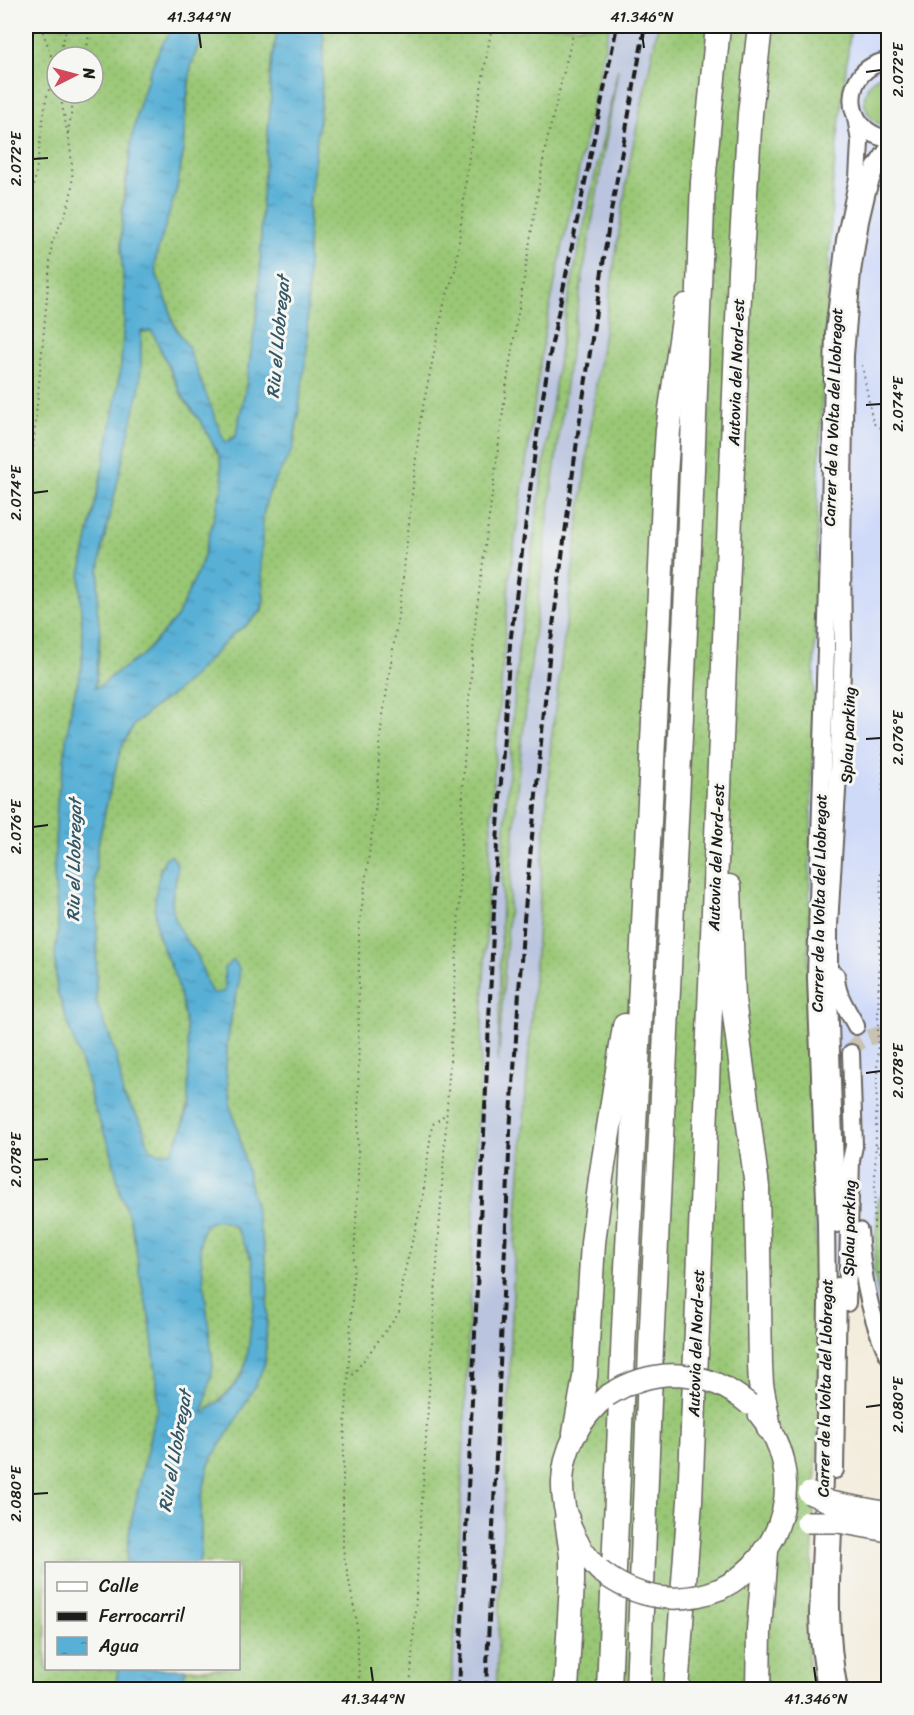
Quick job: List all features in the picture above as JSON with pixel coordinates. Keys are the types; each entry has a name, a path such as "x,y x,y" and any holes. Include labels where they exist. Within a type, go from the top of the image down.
{"highway":[{"path":"638,1689 651,1347 689,547 702,196 718,26"},
{"name":"Autovia del Nord-est","path":"676,1689 690,1501 740,271 750,114 760,26"},
{"path":"609,1689 665,475 677,364 702,196"},
{"path":"727,607 729,880 733,999 756,1187 761,1384 769,1428"},
{"path":"575,1433 585,1377 592,1243 644,908"},
{"path":"690,1501 693,1689"},
{"path":"566,1689 572,1581 572,1556 567,1519"},
{"path":"748,1689 759,1630 770,1543"},
{"path":"758,1689 759,1630"}],"main road":[{"path":"770,1543 783,1511 785,1473 779,1450 769,1428 749,1404 738,1395 720,1385 686,1375 658,1375 645,1378 607,1396 589,1413 575,1433 566,1458 562,1484 567,1519 580,1547 600,1570 624,1587 642,1594 662,1598 692,1597 720,1588 745,1573 770,1543 800,1523 838,1522 888,1531"},
{"path":"785,1473 801,1489 830,1502 888,1513"}],"street":[{"name":"Carrer de la Volta del Llobregat","path":"826,1689 818,1614 824,1478 827,1302 816,978 834,333 842,258 858,178 860,142 852,97 859,78 874,65 888,61"},
{"path":"856,117 869,132 888,139"},
{"name":"Carrer de la Volta del Llobregat","path":"839,1689 831,1635 838,1366 837,1199 829,995 829,917 837,801 843,644 842,553 846,326 860,221 867,190 875,168 888,149"},
{"name":"Splau parking","path":"829,995 846,1019 856,1026 839,995 836,979 838,900 848,763 851,658 851,479 844,396"},
{"name":"Splau parking","path":"838,1366 847,1312 851,1160 854,1146 851,1053"},
{"path":"854,1146 860,1250 864,1278 880,1338 888,1354"}],"path":[{"path":"26,81 34,26"},
{"path":"41,26 48,45"},
{"path":"62,45 67,26"},
{"path":"88,45 90,26"},
{"path":"358,1689 356,1618 343,1549 343,1458 358,1180 359,928 376,803 381,729 401,596 420,421 444,305 456,267 469,156 492,26"},
{"path":"410,1689 458,934 464,762 476,615 507,381 545,149 575,26"},
{"path":"26,245 45,105"},
{"path":"26,525 52,242 62,222 70,195 72,168 62,105"},
{"path":"67,137 73,105"},
{"path":"862,366 873,423 888,433"},
{"path":"874,1237 888,518"},
{"path":"884,751 888,754"},
{"path":"348,1380 399,1313 402,1282 422,1202 432,1125 447,1113"},
{"path":"876,1143 888,1166"},
{"path":"873,1272 888,1274"}],"shaded area":[{"path":"609,26 658,26 630,160 597,378 551,742 515,1244 495,1689 451,1690 492,799 509,582 545,330","holes":["614,88 571,346 547,525 518,776 499,1047 503,851 518,651 565,315"]},
{"path":"851,26 888,26 888,1371 883,1365 855,1271 816,1272 808,976 818,491 833,179"}],"green space":[{"path":"26,26 174,26 161,46 140,103 125,185 121,247 125,306 121,366 109,438 80,576 82,667 72,703 57,800 54,871 58,930 55,968 57,991 90,1089 91,1101 110,1147 121,1196 131,1222 150,1321 158,1406 130,1527 126,1562 45,1562 45,1670 118,1670 116,1689 26,1689"},
{"path":"205,26 278,26 270,80 271,99 262,198 257,313 236,436 225,444 196,367 171,317 155,267 156,256 177,188 183,153 191,66"},
{"path":"322,26 609,26 545,330 509,582 492,799 451,1689 181,1689 186,1670 240,1670 240,1562 199,1562 201,1501 208,1467 256,1384 265,1363 268,1289 265,1253 231,1108 226,1071 227,1044 239,982 225,968 225,991 213,995 197,955 179,931 175,921 172,902 177,876 166,857 159,871 156,930 175,974 185,1011 190,1061 188,1101 182,1128 172,1151 160,1153 149,1149 142,1124 123,1096 114,1048 96,1001 97,849 119,755 134,725 191,678 234,633 262,611 264,600 261,564 262,527 265,504 274,481 293,448 299,411 309,205 321,103 324,41"},
{"path":"658,26 851,26 833,179 818,491 808,976 820,1380 808,1663 815,1689 496,1690 515,1244 551,742 597,378 630,160"},
{"path":"618,69 571,346 547,525 518,776 498,1064 503,851 518,651 565,314"},
{"path":"888,73 888,127 871,117 864,102 869,85"},
{"path":"152,331 182,397 203,425 220,458 223,484 202,562 177,617 143,655 95,688 99,655 100,631 97,608 102,548 141,367 141,332"},
{"path":"888,1187 888,1322 879,1299 874,1272 878,1200"},
{"path":"217,1220 232,1225 240,1235 255,1270 255,1296 243,1371 230,1390 202,1414 212,1367 200,1246 201,1234 206,1224"}],"water":[{"name":"Riu el Llobregat","path":"174,26 205,26 191,66 183,153 177,188 156,256 155,267 171,317 187,345 225,443 236,436 257,313 262,198 271,99 270,81 278,26 322,26 324,41 321,103 309,205 307,351 293,448 269,492 263,515 261,564 264,600 261,611 234,633 191,678 134,725 119,755 97,849 96,1001 114,1048 123,1096 142,1124 149,1149 160,1153 172,1151 181,1133 188,1106 188,1045 183,1006 175,976 160,939 155,915 158,880 166,857 172,856 177,866 172,895 176,922 197,955 213,994 225,991 224,968 234,960 239,969 239,982 227,1044 226,1071 231,1108 265,1253 268,1289 265,1363 256,1384 208,1467 201,1501 199,1562 126,1562 130,1527 158,1406 150,1321 131,1222 121,1196 110,1147 91,1101 90,1089 57,991 55,954 58,930 54,871 57,800 72,703 82,667 80,576 109,438 121,366 125,306 121,247 122,222 132,137 151,69 161,46","holes":["152,331 183,397 203,425 220,458 223,484 202,562 177,617 143,655 95,688 100,631 97,608 99,571 102,548 139,391 141,332","217,1220 235,1228 253,1263 255,1281 248,1351 241,1377 221,1400 203,1413 213,1367 200,1246 201,1234 206,1224"]},
{"path":"118,1670 186,1670 181,1689 116,1689"}],"tunnel":[{"path":"851,1053 860,1042 884,1033"}],"railway":[{"path":"459,1690 497,843 510,644 539,421 551,348 617,26"},
{"path":"486,1690 510,1132 523,930 550,649 578,433 610,217 645,26"}]}
